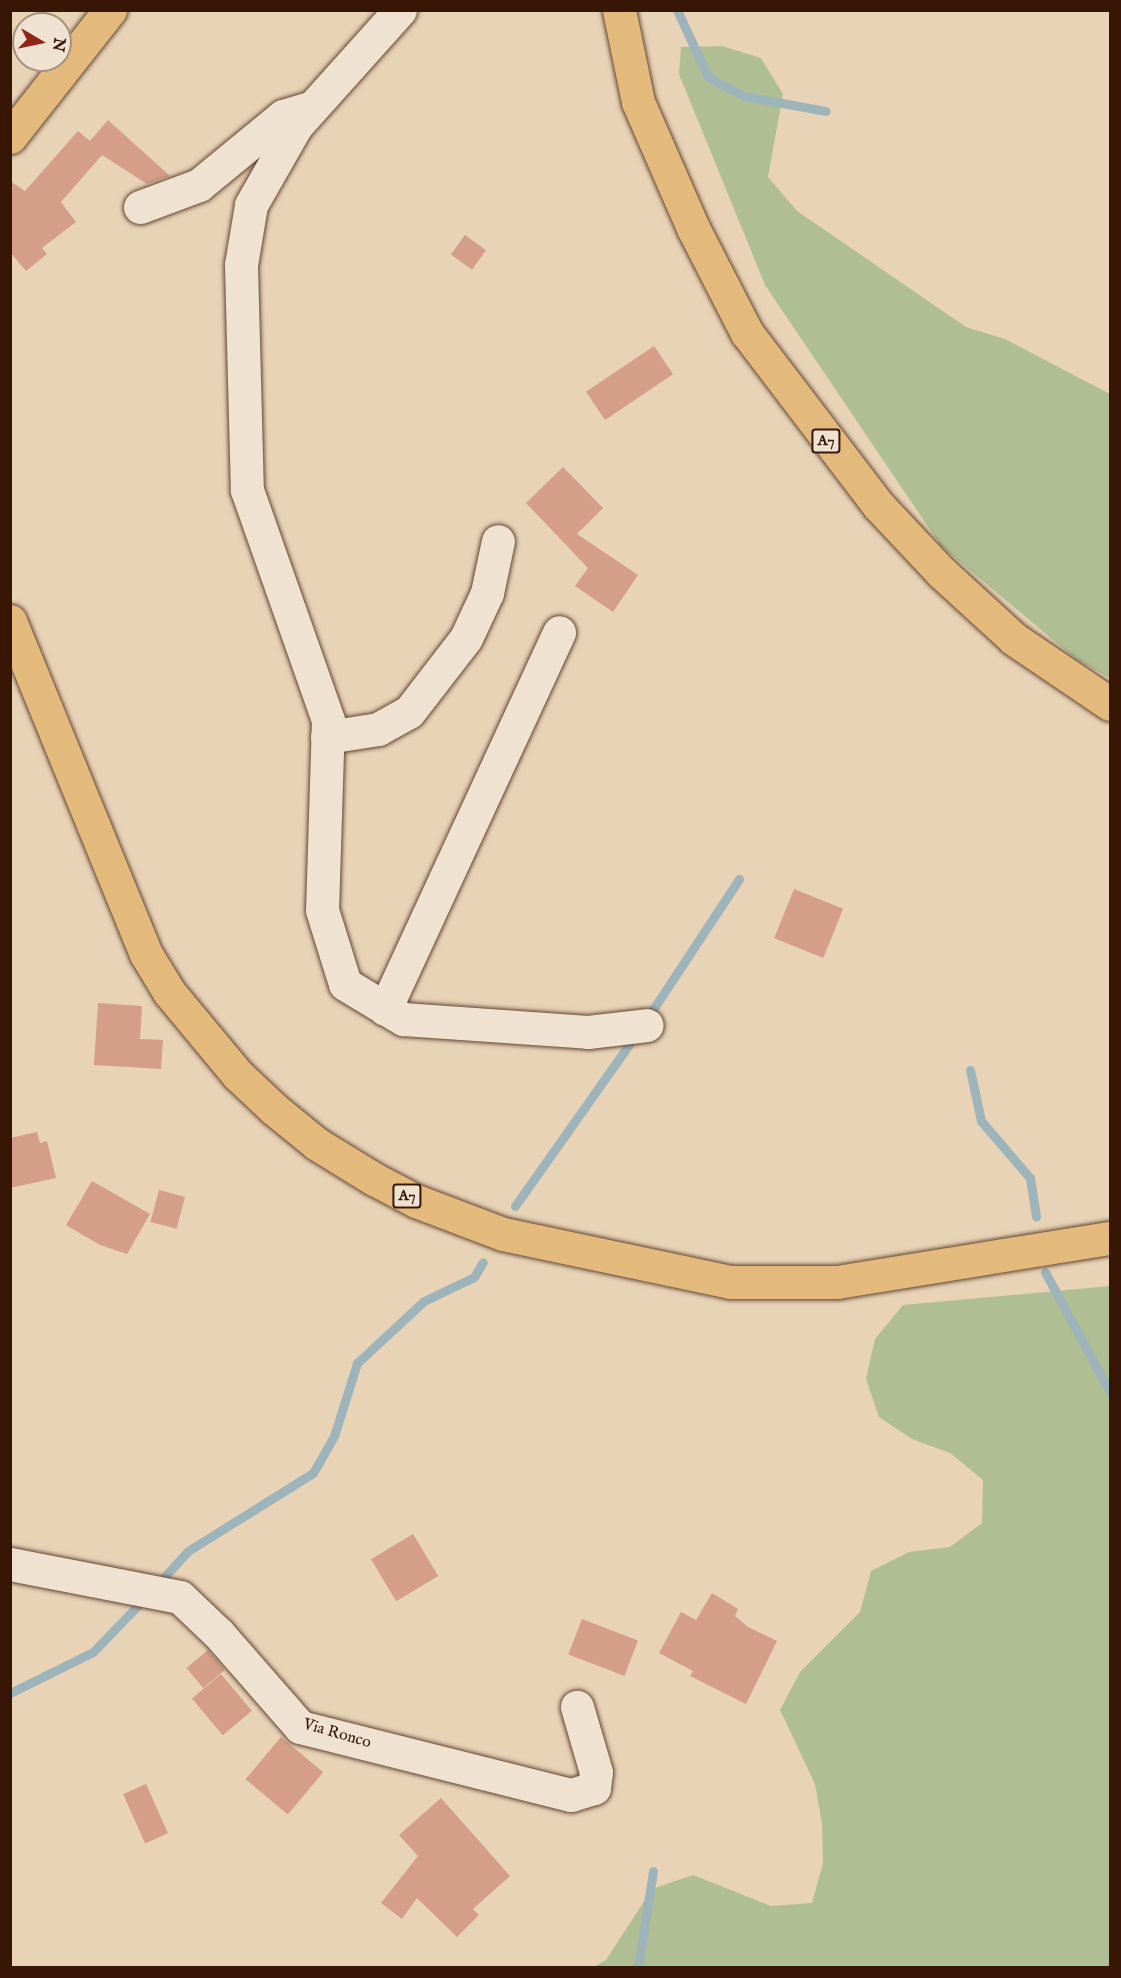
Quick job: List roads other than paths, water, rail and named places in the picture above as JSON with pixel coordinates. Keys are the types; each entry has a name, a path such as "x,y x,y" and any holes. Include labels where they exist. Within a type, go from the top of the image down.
{"highway":[{"path":"10,137 110,10"},
{"name":"A7","path":"619,10 638,102 694,230 747,333 803,411 878,505 940,572 1014,639 1110,704"},
{"name":"A7","path":"10,621 146,954 169,992 238,1075 274,1109 317,1144 374,1179 416,1201 503,1234 685,1275 741,1282 837,1282 1110,1238"}],"street":[{"path":"399,10 296,126 251,205 241,265 248,490 328,720 322,909 345,984 404,1019 588,1032 647,1025"},
{"path":"140,207 199,185 283,116 314,106"},
{"path":"327,737 378,729 409,712 466,638 487,592 498,541"},
{"path":"385,1008 559,632"},
{"name":"Via Ronco","path":"10,1564 180,1597 219,1634 300,1726 571,1795 594,1788 596,1772 577,1707"}],"waterway":[{"path":"677,10 708,77 744,96 826,111"},
{"path":"646,1020 739,879"},
{"path":"515,1206 635,1036"},
{"path":"970,1070 981,1121 1030,1178 1036,1217"},
{"path":"156,1586 188,1551 313,1473 334,1436 357,1363 424,1301 474,1277 483,1262"},
{"path":"1045,1272 1110,1392"},
{"path":"10,1693 93,1652 145,1598"},
{"path":"638,1968 653,1871"}]}
